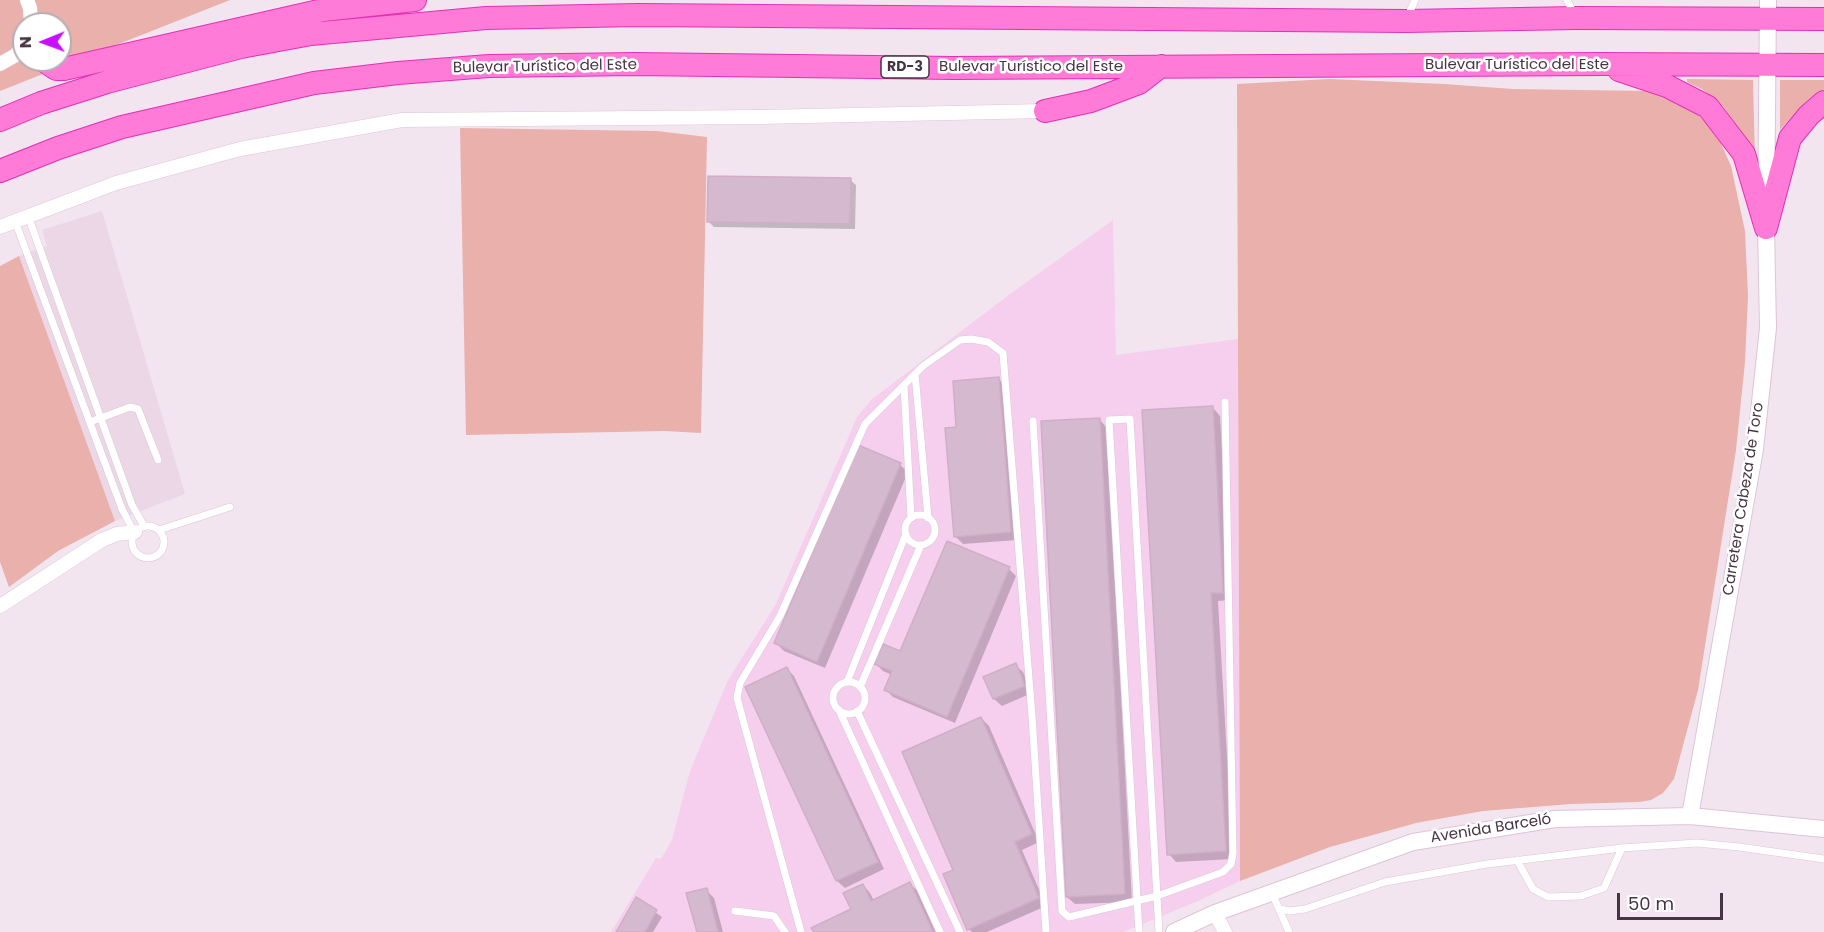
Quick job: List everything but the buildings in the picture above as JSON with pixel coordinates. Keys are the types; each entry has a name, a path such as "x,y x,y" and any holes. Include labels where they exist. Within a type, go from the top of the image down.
{"highway":[{"path":"72,67 323,10 415,0"},
{"path":"642,0 699,16"},
{"path":"1650,12 1690,0"},
{"path":"0,120 107,82 241,47 311,34 486,18 699,16 1406,21 1572,9 1650,12 1768,9 1824,19"},
{"name":"Bulevar Turístico del Este","path":"0,171 90,137 186,111 314,83 398,73 489,66 635,64 954,68 1824,65"},
{"path":"1601,64 1667,86 1708,107 1744,154 1766,228"},
{"path":"1045,111 1091,101 1139,83 1161,66"},
{"path":"1766,228 1790,138 1809,115 1824,102"}],"street":[{"name":"Carretera Cabeza de Toro","path":"1690,816 1755,448 1768,328 1766,228 1768,9"},
{"path":"0,227 116,183 240,149 402,120 759,117 1045,111"},
{"path":"0,606 102,540 139,529"},
{"name":"Avenida Barceló","path":"1174,932 1215,913 1413,842 1555,819 1690,816 1824,829"},
{"path":"1215,913 1225,932"}],"lane":[{"path":"1406,21 1415,0"},
{"path":"22,219 102,417 139,529 132,543 136,553 150,559 160,554 165,544 159,530 154,527 139,529"},
{"path":"22,219 90,422 122,509 139,529"},
{"path":"801,932 737,698 740,683 780,616 865,423 923,366 960,340 971,339 988,342 1003,353 1032,716 1046,932"},
{"path":"915,374 928,518"},
{"path":"904,386 911,518"},
{"path":"1033,422 1062,911 1069,917 1138,902 1223,872 1231,864 1233,853 1225,402"},
{"path":"90,422 130,407 138,408 158,460"},
{"path":"1140,932 1109,420 1130,419 1158,932"},
{"path":"159,530 230,507"},
{"path":"847,682 906,534 906,525 911,518 920,515 928,518 934,525 934,534 930,542 921,545 912,543 906,534"},
{"path":"839,710 848,714 857,711 864,700 860,687 921,545"},
{"path":"860,687 852,682 837,687 833,696 835,706 839,710 940,932"},
{"path":"857,711 960,932"},
{"path":"1280,909 1290,911 1305,909 1385,882 1487,864 1622,848 1697,843 1824,859"},
{"path":"1517,860 1533,889 1548,897 1581,896 1604,888 1622,848"},
{"path":"1272,893 1289,932"},
{"path":"735,911 774,916 784,932"}],"shaded area":[{"path":"0,0 230,0 72,63 72,12 12,12 12,72 48,72 0,91"},
{"path":"1329,79 1513,89 1648,91 1695,112 1716,132 1731,166 1745,231 1748,296 1745,362 1736,450 1698,690 1674,779 1663,793 1651,800 1639,802 1571,804 1483,811 1416,823 1330,847 1240,881 1237,84"},
{"path":"1687,79 1753,80 1755,160 1723,106 1702,89 1687,82"},
{"path":"1780,80 1824,80 1824,90 1808,100 1780,130"},
{"path":"460,128 657,131 707,137 701,433 665,431 466,435"},
{"path":"102,211 185,494 115,521 19,256 47,246 42,230"},
{"path":"1113,220 1116,355 1238,339 1240,881 1123,932 611,932 656,858 661,859 672,840 690,771 728,680 776,604 857,417 871,400 1006,297"},
{"path":"19,256 115,521 58,551 9,587 0,562 0,266"}]}
